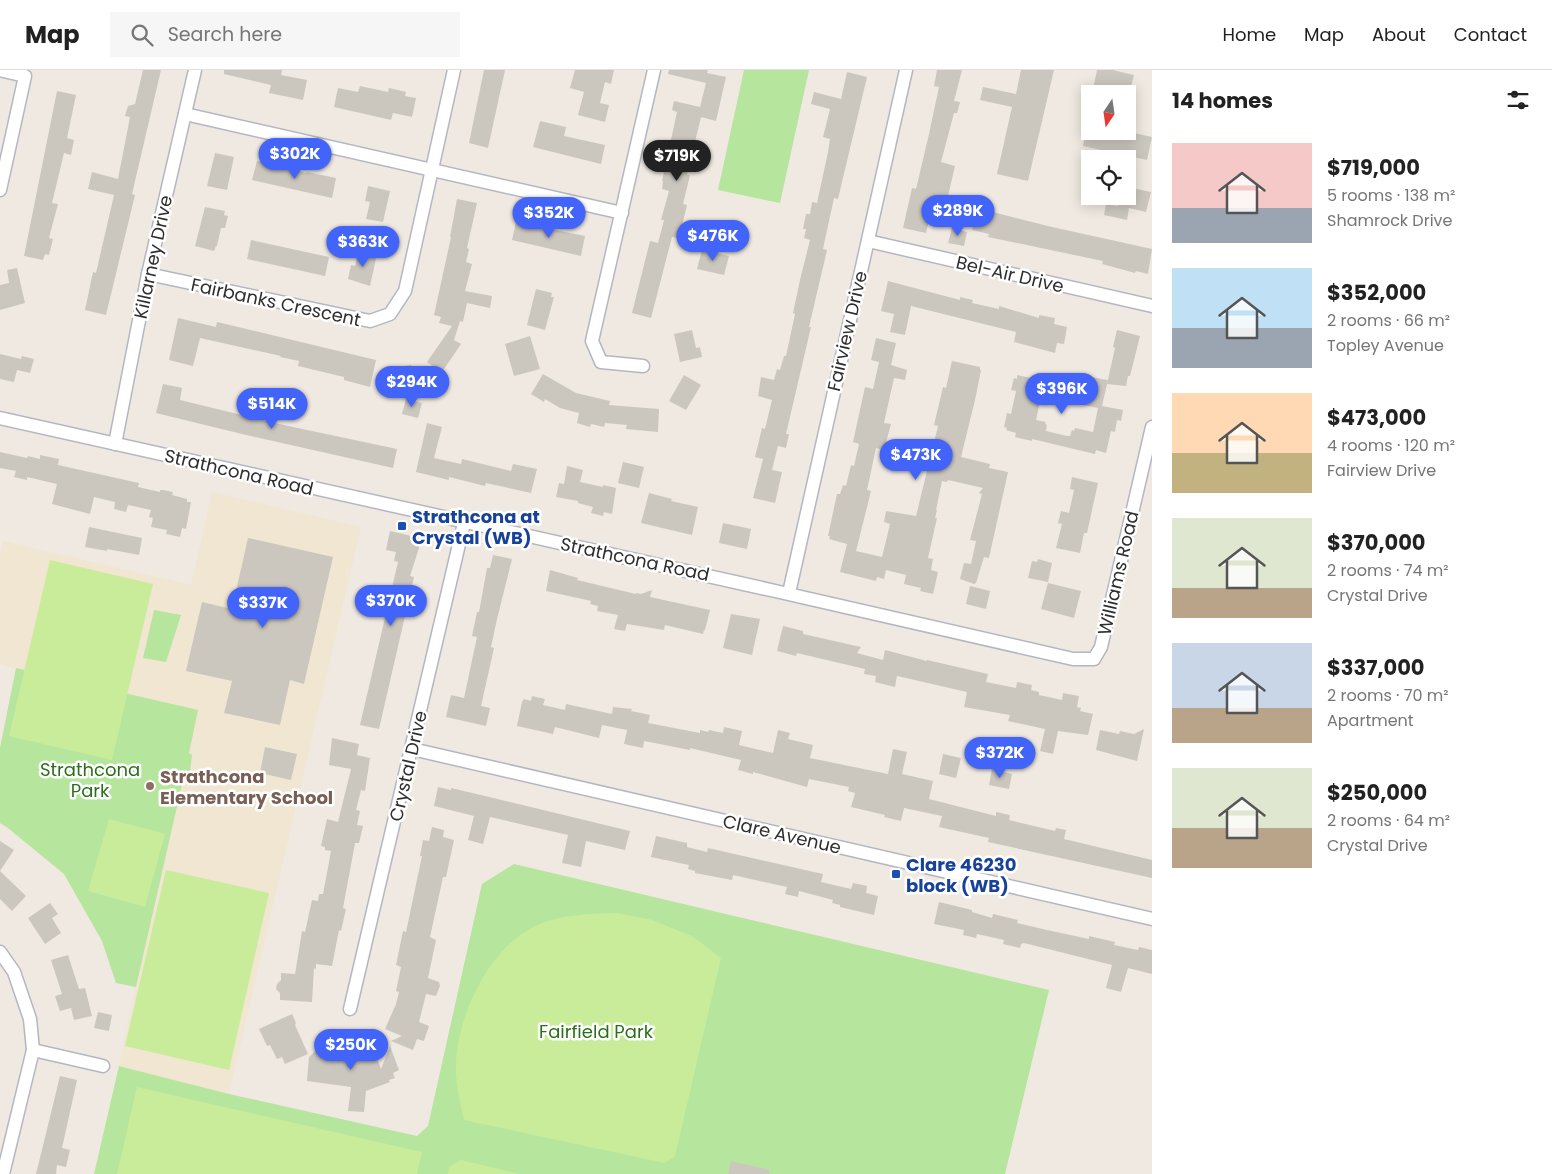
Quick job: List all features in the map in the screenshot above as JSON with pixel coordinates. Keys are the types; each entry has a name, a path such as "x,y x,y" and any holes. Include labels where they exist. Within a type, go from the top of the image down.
{"street":[{"path":"0,70 25,76 0,190"},
{"name":"Killarney Drive","path":"115,444 148,274 195,70"},
{"name":"Fairbanks Crescent","path":"148,274 370,322 390,314 405,292 454,70"},
{"path":"643,366 602,362 592,341 654,70"},
{"name":"Fairview Drive","path":"789,593 906,70"},
{"path":"185,114 622,212"},
{"name":"Bel-Air Drive","path":"868,241 1152,306"},
{"name":"Strathcona Road","path":"0,418 789,593 1073,659 1094,658"},
{"name":"Williams Road","path":"1094,658 1101,646 1152,427"},
{"name":"Crystal Drive","path":"350,1008 464,522"},
{"name":"Clare Avenue","path":"412,749 1152,919"},
{"path":"0,952 14,972 30,1019 33,1050 4,1174"},
{"path":"33,1050 103,1066"}],"shaded area":[{"name":"Strathcona Elementary School","path":"212,492 361,527 229,1094 119,1066 136,987 116,983 102,941 64,874 0,823 0,748 16,669 0,664 0,555 3,541 191,585"}],"green space":[{"path":"744,70 809,70 780,203 718,190"},
{"path":"50,560 153,584 112,760 9,736"},
{"path":"154,610 181,615 166,662 143,658"},
{"name":"Strathcona Park","path":"16,668 198,710 189,753 192,755 190,772 183,780 136,987 116,983 102,941 64,874 0,823 0,748"},
{"path":"109,819 165,834 145,907 88,891"},
{"name":"Fairfield Park","path":"514,864 1049,990 1005,1174 94,1174 119,1066 229,1094 417,1136 428,1126 482,884"},
{"path":"166,870 269,893 229,1070 125,1046"},
{"path":"617,913 652,920 692,936 721,958 675,1156 665,1163 464,1120 456,1077 458,1045 469,1007 487,971 513,941 538,925 571,916"},
{"path":"137,1087 422,1152 417,1174 117,1174"},
{"path":"461,1160 519,1174 448,1174 449,1167"}],"building":[{"path":"143,70 161,70 132,194 135,195 106,315 85,310 93,272 96,273 114,195 88,189 92,172 118,179 130,117 125,116 128,106 135,104"},
{"path":"224,70 282,70 281,75 307,80 303,100 269,93 271,85 224,74"},
{"path":"484,70 505,70 488,148 469,143"},
{"path":"575,70 614,70 611,84 605,82 600,103 609,105 605,122 578,115 584,92 570,88"},
{"path":"669,70 708,70 707,73 726,77 716,121 701,117 687,175 690,175 683,204 687,205 679,238 672,237 651,318 632,313 650,241 658,243 664,220 661,220 669,191 662,189 662,181 677,112 672,110 674,101 700,107 706,83 668,74"},
{"path":"937,70 962,70 954,101 960,102 957,113 954,113 941,162 955,166 948,196 952,197 947,216 931,213 926,233 903,228 912,188 916,189 929,134 939,87 934,86"},
{"path":"1021,70 1054,70 1028,181 997,174 1012,107 980,100 983,87 1016,94"},
{"path":"1097,70 1113,70 1134,75 1131,85 1094,85"},
{"path":"847,72 867,77 838,199 834,198 823,249 827,250 786,434 789,434 786,448 778,446 772,470 782,472 775,503 753,498 763,459 755,457 762,428 765,429 772,400 758,396 761,377 774,380 777,369 780,370 784,356 786,356 795,314 793,313 810,240 804,238 806,229 803,229 806,214 810,214 812,202 817,203 828,152 830,139 823,137 830,109 811,104 814,92 841,99"},
{"path":"360,86 388,92 389,88 406,92 405,96 416,98 412,117 393,113 391,120 334,107 338,88 358,92"},
{"path":"57,91 76,95 67,138 74,140 71,155 64,153 52,203 58,204 49,238 53,239 49,255 45,254 43,260 24,256"},
{"path":"540,121 566,127 564,136 605,145 601,164 533,147"},
{"path":"1136,133 1152,137 1147,160 1136,158 1136,150 1101,150 1083,146 1084,140 1136,140"},
{"path":"215,153 234,157 227,190 207,186"},
{"path":"257,161 336,178 332,198 252,180"},
{"path":"368,186 390,191 383,222 366,219 370,202 365,201"},
{"path":"1136,189 1151,192 1146,212 1129,208 1127,220 1104,215 1106,205 1136,205"},
{"path":"457,199 477,203 467,248 469,249 466,262 472,264 465,291 492,296 490,308 467,303 463,322 460,321 454,340 461,344 442,372 427,362 452,326 439,323 441,317 434,315 451,237"},
{"path":"205,207 225,211 224,215 228,216 225,228 221,228 214,251 195,246"},
{"path":"977,208 1152,249 1148,274 1136,271 1135,273 1102,264 1103,261 988,237 989,234 972,230"},
{"path":"516,222 585,236 581,256 512,240"},
{"path":"952,228 967,232 964,246 948,243"},
{"path":"251,240 329,257 325,276 247,259"},
{"path":"359,250 377,254 370,286 348,279 351,265 355,266"},
{"path":"702,250 729,256 724,275 697,269"},
{"path":"17,268 25,303 0,310 0,285 9,283 7,270"},
{"path":"888,281 960,300 960,297 973,300 972,303 999,309 999,306 1039,318 1039,315 1055,318 1054,324 1067,327 1064,344 1057,343 1055,353 1014,342 1016,332 911,306 905,335 890,332 894,314 881,311"},
{"path":"536,289 552,293 551,297 554,297 545,330 527,325"},
{"path":"178,318 216,327 217,322 376,360 370,387 344,380 344,377 298,366 299,361 200,338 193,366 169,360"},
{"path":"692,330 696,348 700,347 702,357 680,362 674,334"},
{"path":"1117,330 1140,336 1126,386 1107,384"},
{"path":"530,336 540,369 514,376 505,344"},
{"path":"876,338 896,343 891,365 907,370 905,380 894,378 884,423 891,424 884,450 876,448 867,490 871,491 856,551 882,557 890,524 884,522 886,511 916,516 938,426 934,425 943,387 946,388 952,361 980,367 975,400 961,457 990,464 989,468 1008,472 989,558 984,557 976,583 974,584 960,579 964,563 971,564 976,541 970,540 982,494 979,493 983,488 948,480 947,482 942,481 936,510 935,518 937,518 928,558 933,559 931,570 938,572 933,594 920,591 921,588 904,584 906,575 886,570 884,579 877,577 876,581 840,572 847,544 829,539 830,536 828,536 837,494 840,494 843,485 846,486 851,465 854,466 859,444 853,442 865,387 873,389 879,362 871,360"},
{"path":"0,354 21,359 22,356 34,359 30,373 17,370 14,382 0,379"},
{"path":"411,365 414,386 391,389 388,369"},
{"path":"543,374 576,393 610,401 609,405 659,409 658,432 626,429 627,425 605,423 604,427 591,424 590,427 577,423 579,413 560,408 545,399 544,402 531,394"},
{"path":"684,375 701,385 686,410 669,401"},
{"path":"1017,375 1045,381 1048,384 1045,398 1041,397 1036,420 1046,422 1046,431 1067,436 1070,436 1075,428 1093,432 1098,408 1068,402 1071,387 1087,390 1090,377 1108,380 1102,406 1123,410 1121,421 1117,420 1115,432 1111,431 1106,453 1096,450 1095,454 1032,439 1032,441 1015,437 1016,433 1006,430 1007,428 1004,427 1007,413 1011,414 1016,391 1011,390 1014,378 1017,379"},
{"path":"163,384 182,388 180,400 279,424 397,449 393,468 156,413"},
{"path":"406,399 422,403 418,418 402,414"},
{"path":"427,423 442,427 434,458 461,464 462,459 511,471 513,464 537,469 531,493 486,483 485,486 449,477 449,480 416,472"},
{"path":"0,452 27,458 28,456 40,459 40,455 59,459 58,465 139,483 138,487 160,492 160,490 163,490 173,492 172,495 191,502 186,529 182,528 180,537 166,534 167,530 151,527 153,518 149,517 151,510 128,505 126,512 114,509 115,502 94,497 90,514 52,504 57,484 27,477 27,480 14,477 16,471 0,468"},
{"path":"623,462 644,467 639,488 618,483"},
{"path":"567,466 583,470 580,482 616,488 612,514 604,512 603,516 591,513 593,507 578,503 578,501 556,497 559,483 564,484"},
{"path":"1072,477 1098,483 1087,533 1084,533 1080,553 1056,548 1062,524 1058,523 1061,511 1069,513 1074,490 1070,489"},
{"path":"649,493 672,499 671,501 698,507 692,535 641,523"},
{"path":"723,523 751,529 747,549 719,543"},
{"path":"89,527 142,538 139,555 85,547"},
{"path":"390,531 420,538 419,548 410,576 414,577 379,729 360,725 398,562 394,561 396,552 386,550"},
{"path":"248,538 333,557 304,684 290,680 280,725 224,713 232,681 186,671 202,602 232,609"},
{"path":"493,555 512,559 491,647 494,648 481,706 490,708 486,726 446,717 451,695 464,698 477,637 472,636 477,612 479,612 487,568 490,568"},
{"path":"1038,559 1052,563 1048,582 1028,578 1032,561 1037,562"},
{"path":"550,570 578,578 577,580 636,594 652,590 650,597 710,610 705,630 703,634 665,625 664,630 627,624 625,631 614,629 618,615 597,611 598,606 590,604 591,601 546,591"},
{"path":"1048,583 1081,591 1074,618 1041,609"},
{"path":"970,586 990,591 986,609 966,604"},
{"path":"731,614 760,619 752,655 723,648"},
{"path":"783,626 803,631 803,634 861,647 857,653 883,660 885,650 988,674 986,682 1016,688 1017,682 1032,685 1031,690 1039,692 1039,695 1062,700 1063,693 1079,696 1077,707 1081,708 1080,711 1093,714 1088,735 1058,731 1053,754 1040,751 1045,729 1008,721 1010,715 964,707 967,692 897,676 895,687 875,682 876,676 864,674 865,669 797,653 796,656 777,651"},
{"path":"532,696 545,699 543,705 565,710 566,704 612,714 613,707 632,709 631,711 650,715 648,723 700,733 700,730 708,732 709,730 723,733 724,727 742,731 739,745 773,753 778,730 790,733 788,739 813,745 810,758 888,774 893,749 907,752 902,774 933,781 929,799 996,816 996,812 1010,815 1009,820 1055,831 1056,828 1066,830 1064,839 1152,860 1152,878 988,842 989,838 939,827 942,816 904,808 901,821 884,817 885,815 851,807 855,793 848,791 849,787 809,779 807,787 753,772 753,774 738,770 741,760 690,748 690,750 644,741 643,748 624,744 627,730 602,725 599,738 555,727 553,734 517,726 522,702 524,699 531,701"},
{"path":"1144,729 1137,761 1096,750 1100,730 1119,734 1120,731 1134,734"},
{"path":"332,738 359,744 357,755 370,758 365,791 361,790 356,810 360,811 357,825 363,826 359,843 355,843 343,908 346,909 341,931 339,930 332,966 316,964 316,969 314,968 312,1002 280,1000 280,993 276,989 277,984 281,980 281,973 295,974 302,931 305,932 312,900 318,901 319,894 323,894 331,851 325,850 325,847 321,846 327,819 338,822 351,769 329,765"},
{"path":"265,747 297,754 291,780 260,773"},
{"path":"943,754 961,758 956,778 939,774"},
{"path":"992,769 1012,774 1009,789 989,785"},
{"path":"438,787 451,790 451,788 630,831 625,850 586,841 581,867 562,863 568,835 490,817 483,844 468,840 474,816 434,806"},
{"path":"432,827 444,830 443,837 454,840 446,877 443,877 430,937 436,940 428,978 439,982 440,986 436,996 426,994 419,1022 429,1026 424,1041 417,1039 413,1050 391,1041 402,1036 385,1029 399,992 396,991 401,967 396,965 403,931 406,932 422,856 420,856 423,840 429,841"},
{"path":"656,836 687,843 687,847 707,852 708,848 823,874 821,882 851,889 853,883 867,886 866,893 878,896 874,915 840,907 840,905 832,903 833,900 799,891 798,897 785,894 787,887 733,875 732,880 695,873 695,871 688,869 689,865 651,857"},
{"path":"0,841 14,850 0,871"},
{"path":"0,871 26,896 12,911 0,899"},
{"path":"939,902 972,910 972,912 992,918 993,914 1018,920 1017,923 1047,930 1089,939 1089,936 1115,942 1114,945 1138,950 1139,947 1152,950 1152,974 1128,968 1121,992 1106,988 1112,965 1024,943 1021,944 1020,948 1003,944 1004,940 977,934 976,938 963,935 964,930 934,924"},
{"path":"50,903 58,914 52,918 61,933 45,944 28,918"},
{"path":"68,955 79,989 85,988 92,1016 74,1020 71,1008 60,1011 55,996 62,994 51,960"},
{"path":"98,1012 112,1015 109,1031 94,1028"},
{"path":"292,1014 308,1054 285,1064 282,1057 277,1059 270,1045 267,1046 259,1029"},
{"path":"335,1041 351,1044 350,1057 373,1048 381,1069 390,1046 399,1070 393,1073 395,1078 389,1080 390,1082 366,1091 364,1112 348,1111 351,1087 307,1081 309,1057 321,1046 334,1048"},
{"path":"60,1076 77,1080 62,1148 70,1150 66,1167 57,1165 56,1174 36,1174"},
{"path":"731,1161 769,1170 769,1174 728,1174"}],"place":[{"name":"Strathcona at Crystal (WB)","path":"402,526"},
{"name":"Strathcona Elementary School","path":"150,786"},
{"name":"Clare 46230 block (WB)","path":"896,874"}]}
